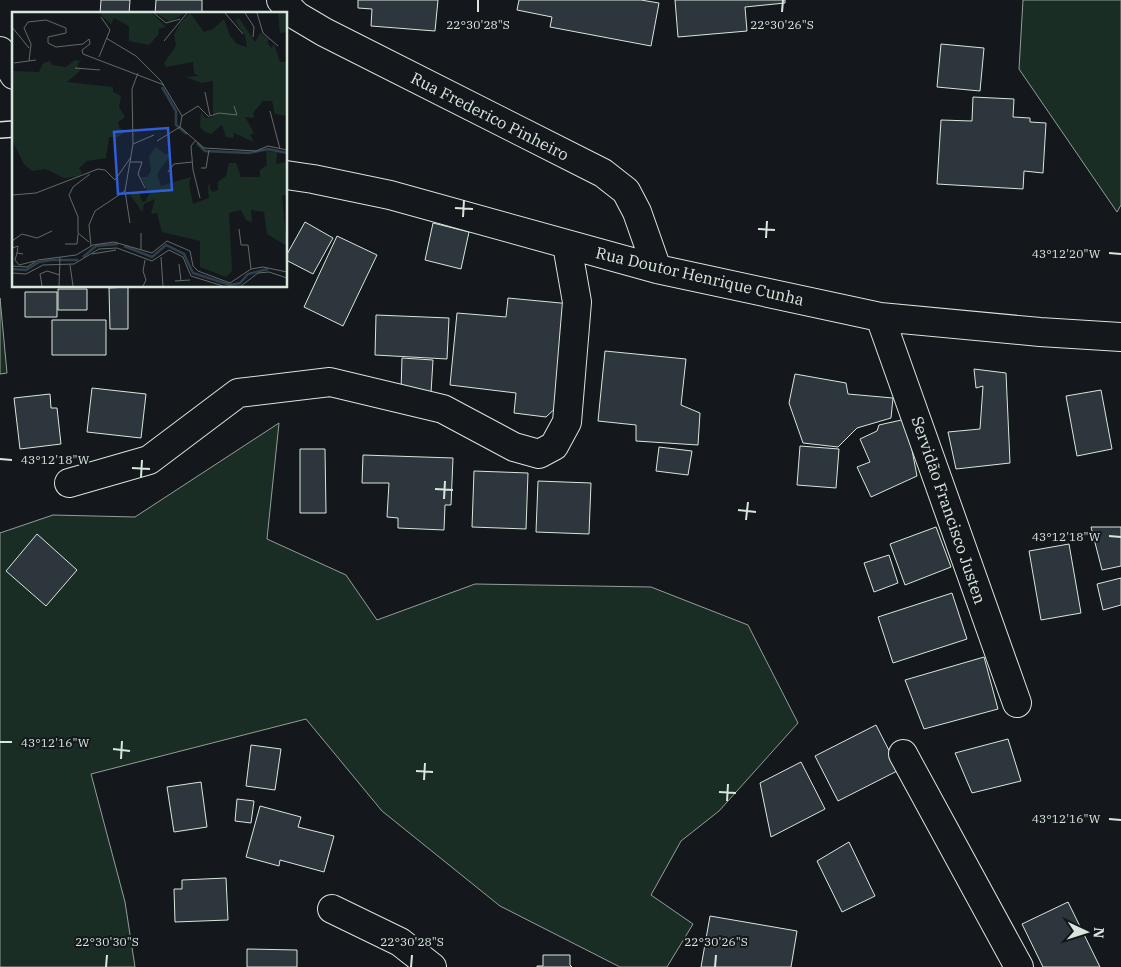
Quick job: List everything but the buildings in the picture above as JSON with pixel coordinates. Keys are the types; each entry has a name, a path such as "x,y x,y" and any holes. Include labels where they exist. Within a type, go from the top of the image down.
{"street":[{"name":"Rua Frederico Pinheiro","path":"281,0 297,16 324,32 603,172 626,191 637,212 657,270"},
{"path":"0,51 12,72"},
{"name":"Rua Doutor Henrique Cunha","path":"288,175 390,195 657,270 880,317 1040,332 1121,337"},
{"path":"69,483 149,460 238,393 330,382 443,409 514,447 539,454 554,446 567,422 577,302 567,245"},
{"name":"Servidão Francisco Justen","path":"880,317 1017,704"},
{"path":"903,754 1019,967"},
{"path":"332,909 400,942 432,967"}],"green space":[{"path":"1023,0 1121,0 1121,205 1117,212 1019,69"},
{"path":"0,298 7,373 0,374"},
{"path":"279,423 267,539 346,575 377,620 475,584 651,587 748,625 798,723 719,811 681,841 651,895 693,924 667,967 620,967 500,906 382,811 306,719 91,774 125,902 135,967 0,967 0,533 53,515 135,517"}]}
